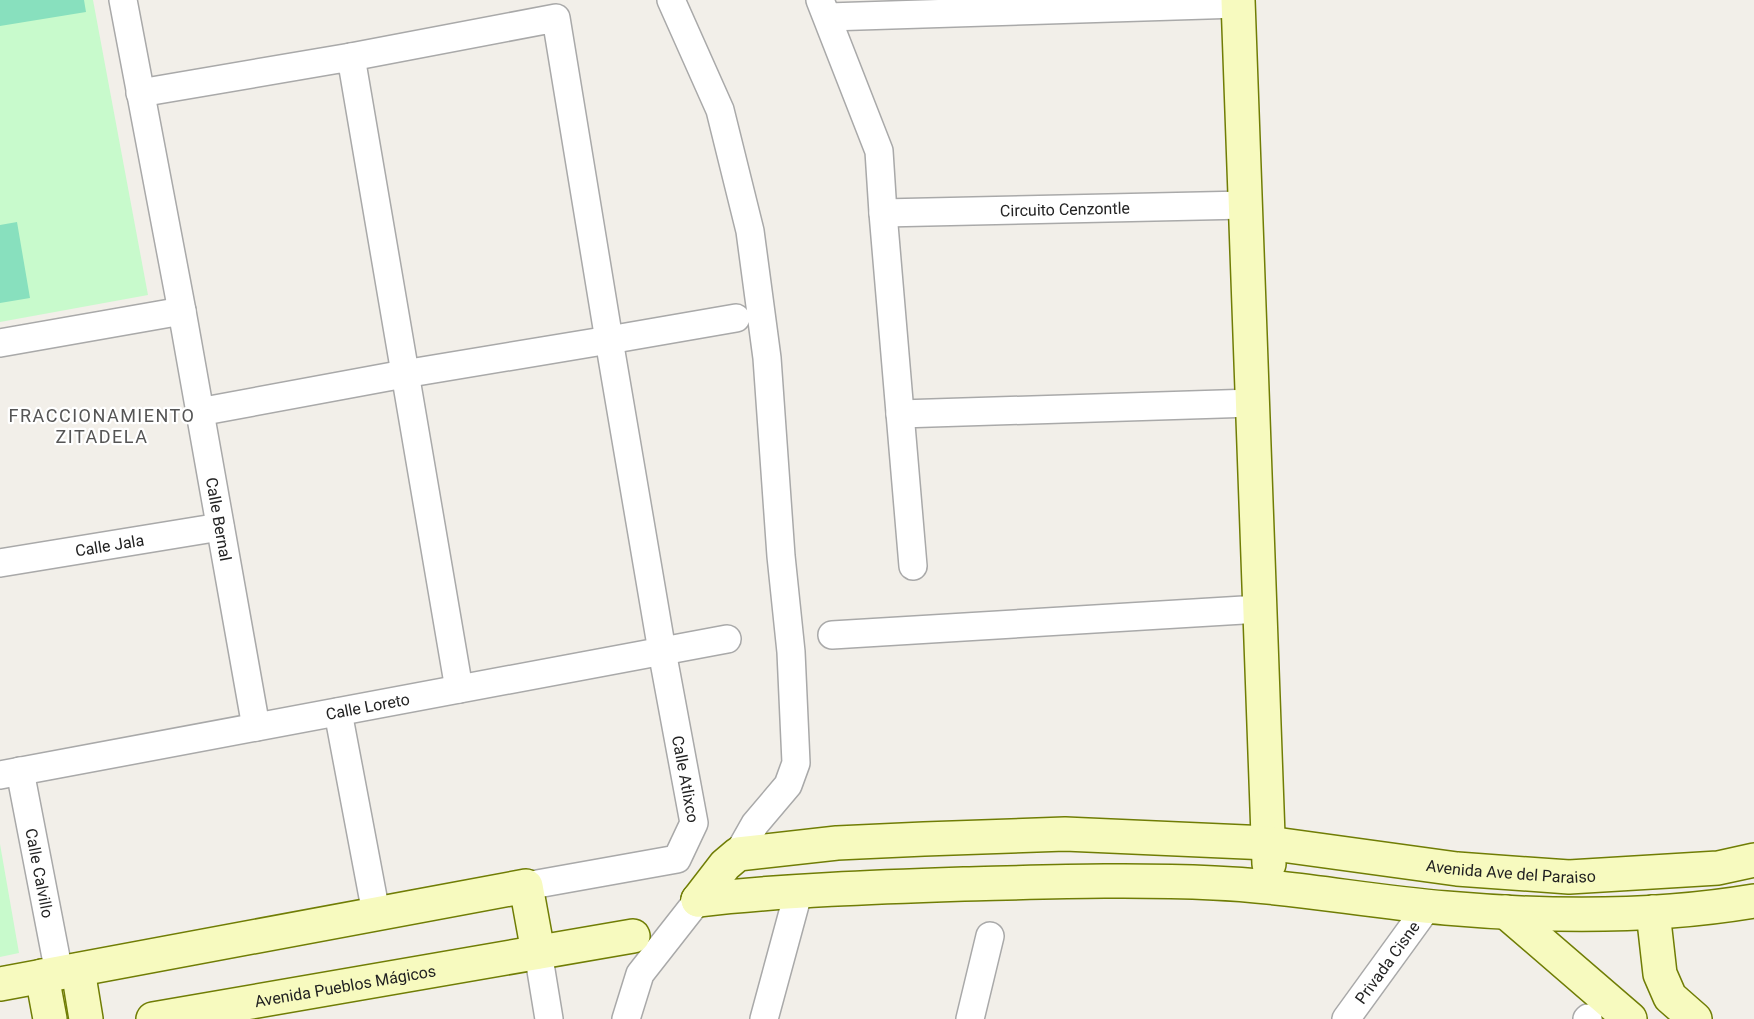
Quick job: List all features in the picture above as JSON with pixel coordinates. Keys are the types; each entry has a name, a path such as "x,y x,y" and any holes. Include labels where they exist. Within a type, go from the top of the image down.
{"street":[{"name":"Calle Bernal","path":"123,0 182,311 256,727"},
{"path":"626,1019 640,974 725,865 738,854 755,824 788,785 796,763 791,652 781,556 767,358 750,231 720,110 671,0"},
{"path":"913,566 879,151 824,9 1239,2 1270,887"},
{"path":"140,93 351,57 556,18 662,651"},
{"path":"351,57 459,689"},
{"name":"Circuito Cenzontle","path":"883,213 1246,205"},
{"path":"0,343 182,311"},
{"path":"199,412 404,374 736,318"},
{"path":"900,414 1253,403"},
{"name":"Calle Jala","path":"0,563 220,527"},
{"path":"832,634 1260,609"},
{"name":"Calle Loreto","path":"10,773 727,639"},
{"name":"Calle Atlixco","path":"526,886 677,859 694,823 662,651"},
{"path":"338,712 376,913"},
{"name":"Calle Calvillo","path":"10,773 60,973"},
{"name":"Avenida Ave del Paraiso","path":"738,854 837,843 1065,834 1268,843 1457,869 1569,877 1718,868 1754,860"},
{"path":"698,900 799,890 1125,881 1270,887 1428,906 1506,912 1617,915 1696,909 1754,901"},
{"path":"0,984 526,886 549,1019"},
{"path":"764,1019 799,890"},
{"name":"Privada Cisne","path":"1346,1019 1428,906"},
{"path":"1506,912 1630,1019"},
{"path":"1653,912 1660,974 1671,997 1695,1019"},
{"name":"Avenida Pueblos Mágicos","path":"153,1019 633,936"},
{"path":"970,1019 990,936"},
{"path":"50,1019 60,973"},
{"path":"60,973 86,1019"}],"green space":[{"path":"0,0 93,0 148,295 0,322"},
{"path":"0,0 84,0 86,12 0,26"},
{"path":"17,222 30,298 0,303 0,225"},
{"path":"0,844 19,953 0,957"}],"district":[{"name":"FRACCIONAMIENTO ZITADELA","path":"102,425"}]}
